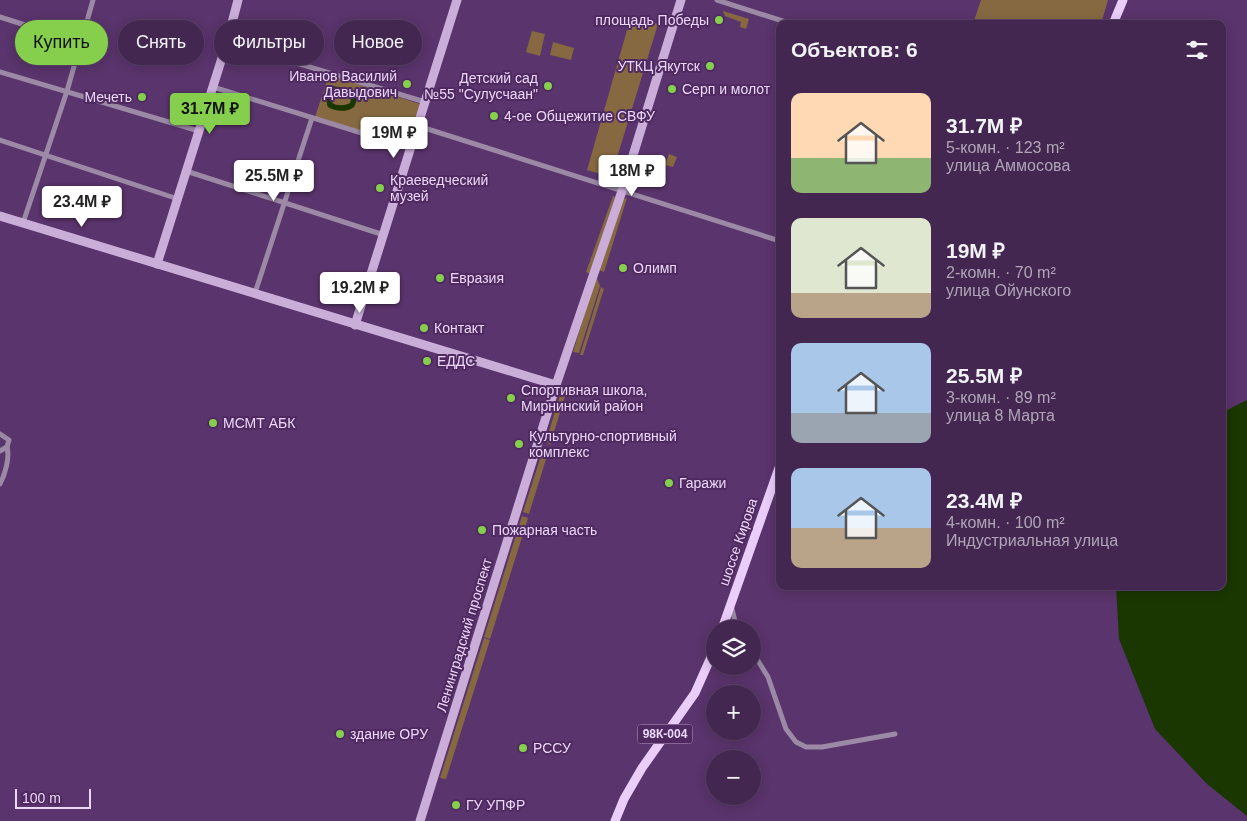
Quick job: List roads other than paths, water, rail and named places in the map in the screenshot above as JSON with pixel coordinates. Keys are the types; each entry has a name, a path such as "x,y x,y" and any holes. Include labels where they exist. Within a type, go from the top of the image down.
{"main road":[{"path":"233,20 238,0"},
{"path":"355,325 457,0"},
{"name":"Ленинградский проспект","path":"420,821 556,385 622,191 681,0"},
{"path":"1115,20 1123,0"},
{"path":"157,264 220,65"},
{"path":"0,216 556,385"},
{"name":"шоссе Кирова","path":"725,620 776,475"},
{"name":"98К-004","path":"615,821 624,799 642,768 695,693 706,668"}],"street":[{"path":"87,20 93,0"},
{"path":"717,0 780,20"},
{"path":"0,17 15,22"},
{"path":"23,223 44,155 67,91 74,65"},
{"path":"303,65 425,102"},
{"path":"0,72 199,131"},
{"path":"213,87 410,148"},
{"path":"255,293 312,118"},
{"path":"418,126 776,240"},
{"path":"0,140 178,199"},
{"path":"186,171 384,235"},
{"path":"0,434 9,440 6,447 0,451"},
{"path":"0,484 8,458 6,447"},
{"path":"731,604 735,620"},
{"path":"761,666 768,677 786,729 796,742 806,747 822,746 894,734"}],"waterway":[{"path":"333,89 348,91 354,100 352,105 341,108 330,105 329,98 333,89"}],"place":[{"name":"площадь Победы","path":"719,20"},
{"name":"УТКЦ Якутск","path":"710,66"},
{"name":"Иванов Василий Давыдович","path":"407,84"},
{"name":"Детский сад №55 \"Сулусчаан\"","path":"548,86"},
{"name":"Серп и молот","path":"672,89"},
{"name":"Мечеть","path":"142,97"},
{"name":"4-ое Общежитие СВФУ","path":"494,116"},
{"name":"Краеведческий музей","path":"380,188"},
{"name":"Олимп","path":"623,268"},
{"name":"Евразия","path":"440,278"},
{"name":"Контакт","path":"424,328"},
{"name":"ЕДДС","path":"427,361"},
{"name":"Спортивная школа, Мирнинский район","path":"511,398"},
{"name":"МСМТ АБК","path":"213,423"},
{"name":"Культурно-спортивный комплекс","path":"519,444"},
{"name":"Гаражи","path":"669,483"},
{"name":"Пожарная часть","path":"482,530"},
{"name":"здание ОРУ","path":"340,734"},
{"name":"РССУ","path":"523,748"},
{"name":"ГУ УПФР","path":"456,805"}]}
